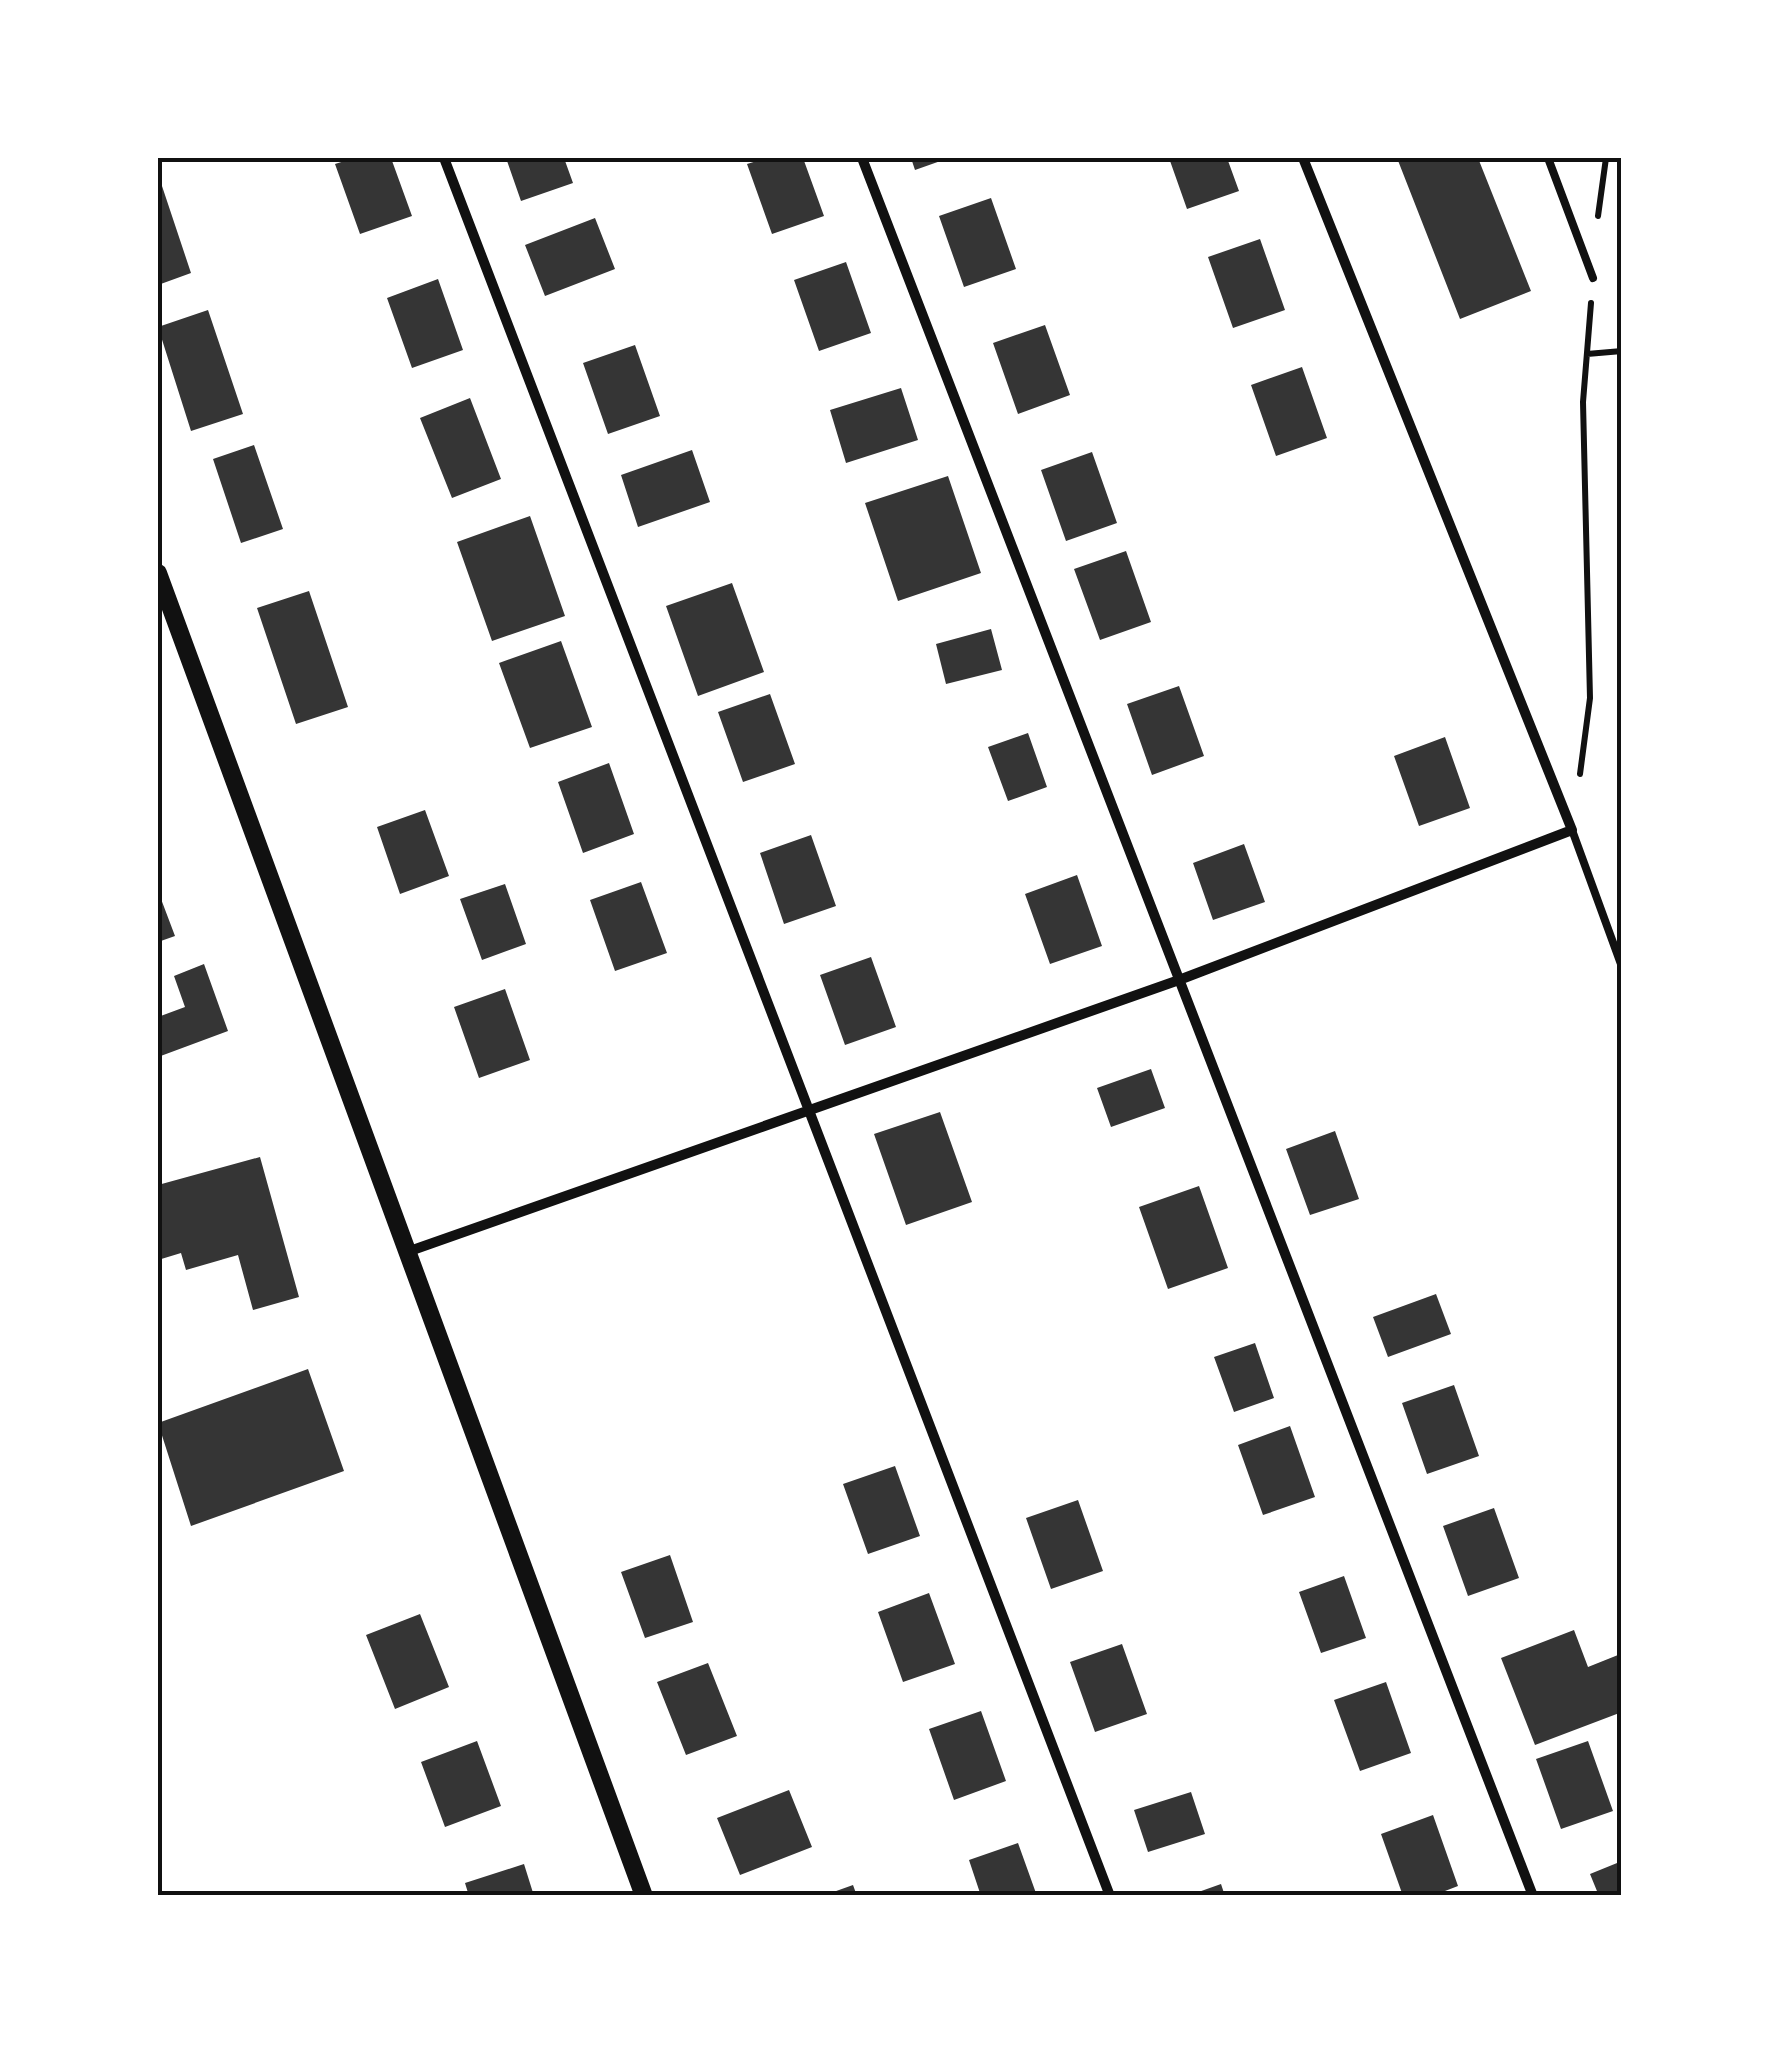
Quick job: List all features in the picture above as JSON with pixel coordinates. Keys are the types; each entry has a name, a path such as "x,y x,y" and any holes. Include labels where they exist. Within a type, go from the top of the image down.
{"street":[{"path":"444,158 1110,1896"},
{"path":"862,158 1533,1896"},
{"path":"408,1252 806,1108 1179,980 1572,830 1303,158"},
{"path":"158,573 644,1896"}],"lane":[{"path":"1548,158 1593,278"},
{"path":"1572,830 1622,967"}],"path":[{"path":"1572,830 1590,698 1583,402 1593,278"},
{"path":"1587,354 1622,351"}],"building":[{"path":"354,158 391,158 412,216 360,234 335,164"},
{"path":"506,158 564,158 573,183 521,201"},
{"path":"766,158 803,158 824,216 772,234 747,164"},
{"path":"911,158 949,158 915,170"},
{"path":"1169,158 1227,158 1239,191 1187,209"},
{"path":"1397,158 1478,158 1531,291 1460,319"},
{"path":"158,174 191,273 158,285"},
{"path":"991,198 1016,269 964,287 939,216"},
{"path":"595,218 615,269 545,296 525,245"},
{"path":"1260,239 1285,310 1233,328 1208,257"},
{"path":"846,262 871,333 819,351 794,280"},
{"path":"438,279 463,350 412,368 387,298"},
{"path":"208,310 243,414 191,431 158,327"},
{"path":"1045,325 1070,395 1018,414 993,343"},
{"path":"635,345 660,416 608,434 583,363"},
{"path":"1302,367 1327,438 1276,456 1251,385"},
{"path":"901,388 918,440 846,463 830,410"},
{"path":"470,398 501,479 452,498 420,418"},
{"path":"254,445 283,529 241,543 213,459"},
{"path":"692,450 710,502 638,527 621,475"},
{"path":"1092,452 1117,523 1066,541 1041,470"},
{"path":"948,476 981,573 898,601 865,503"},
{"path":"530,516 565,616 492,641 457,542"},
{"path":"1126,551 1151,622 1100,640 1074,569"},
{"path":"732,583 764,672 698,696 666,606"},
{"path":"309,591 348,707 296,724 257,608"},
{"path":"991,629 1002,670 946,684 936,644"},
{"path":"561,641 592,727 530,748 499,663"},
{"path":"1179,686 1204,756 1152,775 1127,704"},
{"path":"770,694 795,764 743,782 718,712"},
{"path":"1028,733 1047,787 1008,801 988,747"},
{"path":"1445,737 1470,808 1419,826 1394,756"},
{"path":"609,763 634,834 583,853 558,782"},
{"path":"425,810 449,876 400,894 377,827"},
{"path":"811,835 836,906 784,924 760,853"},
{"path":"1244,844 1265,902 1213,920 1193,863"},
{"path":"1077,875 1102,946 1050,964 1025,894"},
{"path":"641,882 667,953 615,971 590,900"},
{"path":"505,884 526,944 482,960 460,899"},
{"path":"158,891 175,936 158,942"},
{"path":"871,957 896,1027 845,1045 820,975"},
{"path":"204,964 228,1031 158,1057 158,1017 185,1007 174,976"},
{"path":"505,989 530,1060 479,1078 454,1007"},
{"path":"1151,1069 1165,1108 1111,1127 1097,1088"},
{"path":"940,1112 972,1202 906,1225 874,1134"},
{"path":"1335,1131 1359,1199 1310,1215 1286,1149"},
{"path":"260,1157 299,1297 253,1310 238,1255 186,1270 181,1253 158,1260 158,1185"},
{"path":"1199,1186 1228,1268 1168,1289 1139,1207"},
{"path":"1436,1294 1451,1334 1388,1357 1373,1317"},
{"path":"1255,1343 1274,1398 1234,1412 1214,1357"},
{"path":"308,1369 344,1471 191,1526 158,1423"},
{"path":"1454,1385 1479,1456 1427,1474 1402,1403"},
{"path":"1290,1426 1315,1497 1263,1515 1238,1445"},
{"path":"895,1466 920,1536 868,1554 843,1484"},
{"path":"1078,1500 1103,1571 1051,1589 1026,1518"},
{"path":"1494,1508 1519,1578 1468,1596 1443,1526"},
{"path":"670,1555 693,1622 645,1638 621,1572"},
{"path":"1344,1576 1366,1638 1321,1653 1299,1592"},
{"path":"929,1593 955,1664 903,1682 878,1612"},
{"path":"420,1614 449,1687 395,1709 366,1635"},
{"path":"1574,1630 1588,1667 1618,1655 1622,1712 1535,1745 1501,1658"},
{"path":"1122,1644 1147,1714 1095,1732 1070,1662"},
{"path":"708,1663 737,1736 686,1755 657,1682"},
{"path":"1386,1682 1411,1753 1360,1771 1334,1700"},
{"path":"981,1711 1006,1781 954,1800 929,1729"},
{"path":"477,1741 501,1806 445,1827 421,1762"},
{"path":"1588,1741 1613,1811 1561,1829 1536,1759"},
{"path":"789,1790 812,1847 740,1875 717,1818"},
{"path":"1191,1792 1205,1834 1148,1852 1134,1810"},
{"path":"1433,1815 1458,1886 1432,1896 1403,1896 1381,1834"},
{"path":"1018,1843 1037,1896 981,1896 969,1860"},
{"path":"1622,1861 1622,1896 1599,1896 1590,1874"},
{"path":"524,1864 534,1896 469,1896 465,1883"},
{"path":"1221,1884 1225,1896 1190,1896 1190,1895"},
{"path":"853,1885 857,1896 825,1896 825,1895"}]}
